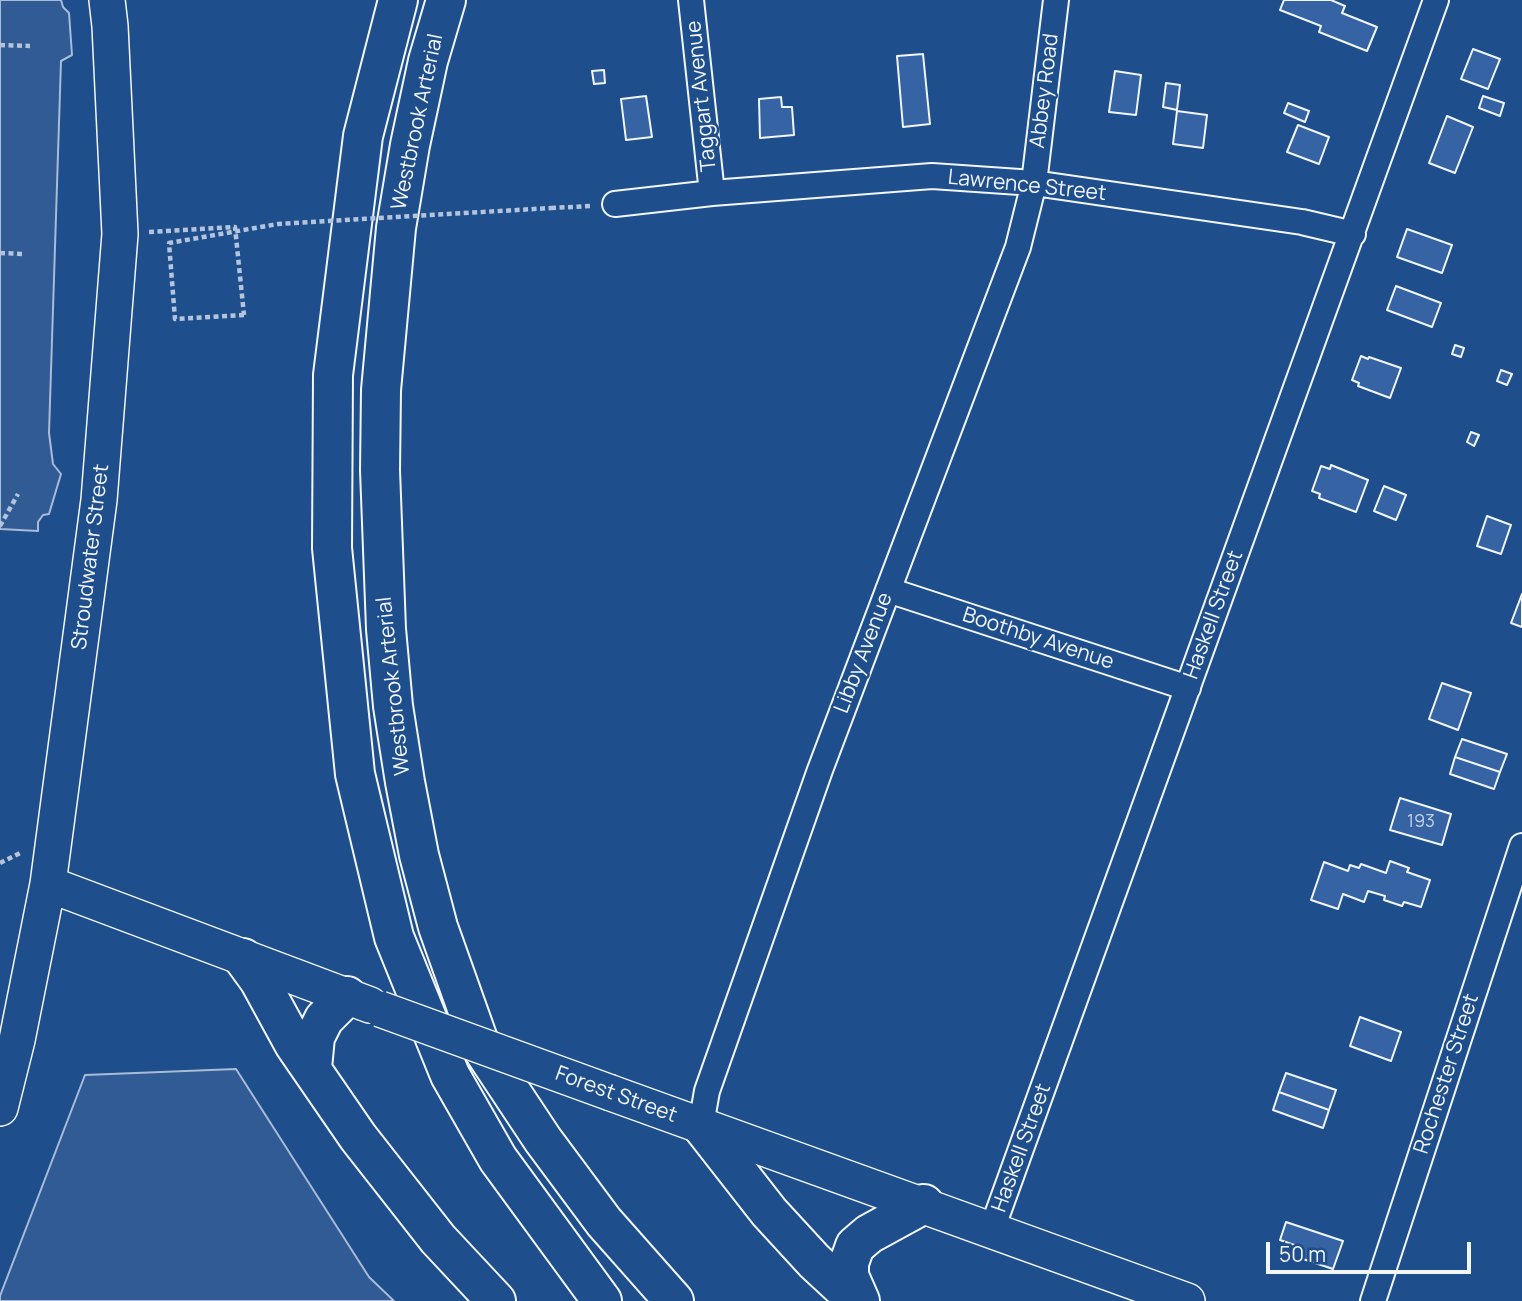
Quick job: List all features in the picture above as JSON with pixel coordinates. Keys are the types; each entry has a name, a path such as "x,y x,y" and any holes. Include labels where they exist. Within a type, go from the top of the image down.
{"highway":[{"path":"398,0 363,135 333,375 332,548 355,774 394,937 450,1075 498,1159 602,1301"},
{"name":"Westbrook Arterial","path":"446,0 428,61 396,228 382,390 380,470 384,603 393,706 405,782 419,855 438,927 480,1045 543,1140 604,1222 674,1301"},
{"path":"243,958 259,980 293,1044 358,1137 438,1239 496,1301"},
{"path":"312,1068 315,1037 324,1019 363,1002"},
{"path":"701,1125 769,1212 814,1261 858,1301"},
{"path":"858,1301 849,1276 849,1263 855,1246 869,1234 924,1204"}],"street":[{"name":"Stroudwater Street","path":"0,1108 17,1040 48,884 99,500 120,234 107,0"},
{"name":"Taggart Avenue","path":"691,0 712,193"},
{"name":"Abbey Road","path":"1034,183 1056,0"},
{"name":"Haskell Street","path":"992,1229 1436,0"},
{"name":"Lawrence Street","path":"615,204 712,193 932,176 1034,183 1301,222 1353,234"},
{"name":"Libby Avenue","path":"701,1125 707,1091 820,770 1018,247 1034,183"},
{"name":"Boothby Avenue","path":"888,590 1188,688"},
{"name":"Rochester Street","path":"1373,1301 1522,846"},
{"name":"Forest Street","path":"48,884 611,1093 1187,1301"}],"path":[{"path":"0,45 30,46"},
{"path":"120,234 235,227 244,314 175,318 169,243 278,224 615,204"},
{"path":"0,253 24,254"},
{"path":"0,526 18,494"}],"shaded area":[{"path":"0,0 61,0 69,13 72,55 61,61 49,433 53,464 61,474 49,514 43,515 38,522 38,531 0,529"},
{"path":"236,1069 369,1277 394,1301 0,1301 85,1075"}],"building":[{"path":"1284,0 1331,0 1345,6 1342,13 1377,27 1367,51 1319,32 1321,26 1280,10"},
{"path":"1473,49 1500,59 1488,89 1461,79"},
{"path":"923,54 930,124 903,127 897,56"},
{"path":"604,70 605,83 594,84 592,71"},
{"path":"1115,71 1141,75 1136,115 1109,112"},
{"path":"1166,83 1180,85 1177,110 1163,107"},
{"path":"646,96 652,137 626,140 621,99"},
{"path":"1483,96 1504,103 1500,116 1479,108"},
{"path":"781,97 782,107 792,107 794,135 760,138 759,99"},
{"path":"1288,103 1309,111 1305,122 1284,113"},
{"path":"1177,111 1207,115 1203,148 1173,144"},
{"path":"1447,116 1473,127 1455,173 1429,163"},
{"path":"1298,125 1329,137 1319,164 1287,152"},
{"path":"1407,229 1452,245 1442,273 1397,257"},
{"path":"1396,286 1441,303 1432,327 1387,310"},
{"path":"1455,345 1464,348 1461,357 1452,354"},
{"path":"1361,356 1401,368 1390,398 1358,386 1359,383 1352,380"},
{"path":"1501,370 1512,374 1507,385 1497,381"},
{"path":"1471,432 1479,435 1474,446 1467,442"},
{"path":"1331,465 1368,480 1356,512 1319,498 1320,494 1312,491 1321,466 1330,469"},
{"path":"1384,486 1406,495 1396,520 1374,511"},
{"path":"1487,516 1511,525 1501,554 1477,546"},
{"path":"1522,594 1522,627 1511,623"},
{"path":"1442,683 1471,693 1458,730 1429,719"},
{"path":"1462,739 1507,754 1500,772 1455,757"},
{"path":"1455,757 1500,772 1494,789 1450,774"},
{"path":"1400,798 1451,814 1442,845 1390,830"},
{"path":"1390,861 1409,868 1407,872 1430,880 1421,907 1404,902 1402,906 1384,900 1385,896 1368,891 1364,902 1343,894 1338,909 1311,900 1324,862 1348,871 1350,865 1359,868 1361,864 1386,873"},
{"path":"1360,1017 1401,1032 1391,1061 1350,1046"},
{"path":"1286,1073 1336,1090 1329,1110 1279,1092"},
{"path":"1279,1092 1329,1110 1323,1128 1273,1110"},
{"path":"1286,1222 1343,1241 1333,1269 1300,1258 1303,1248 1280,1240"}]}
